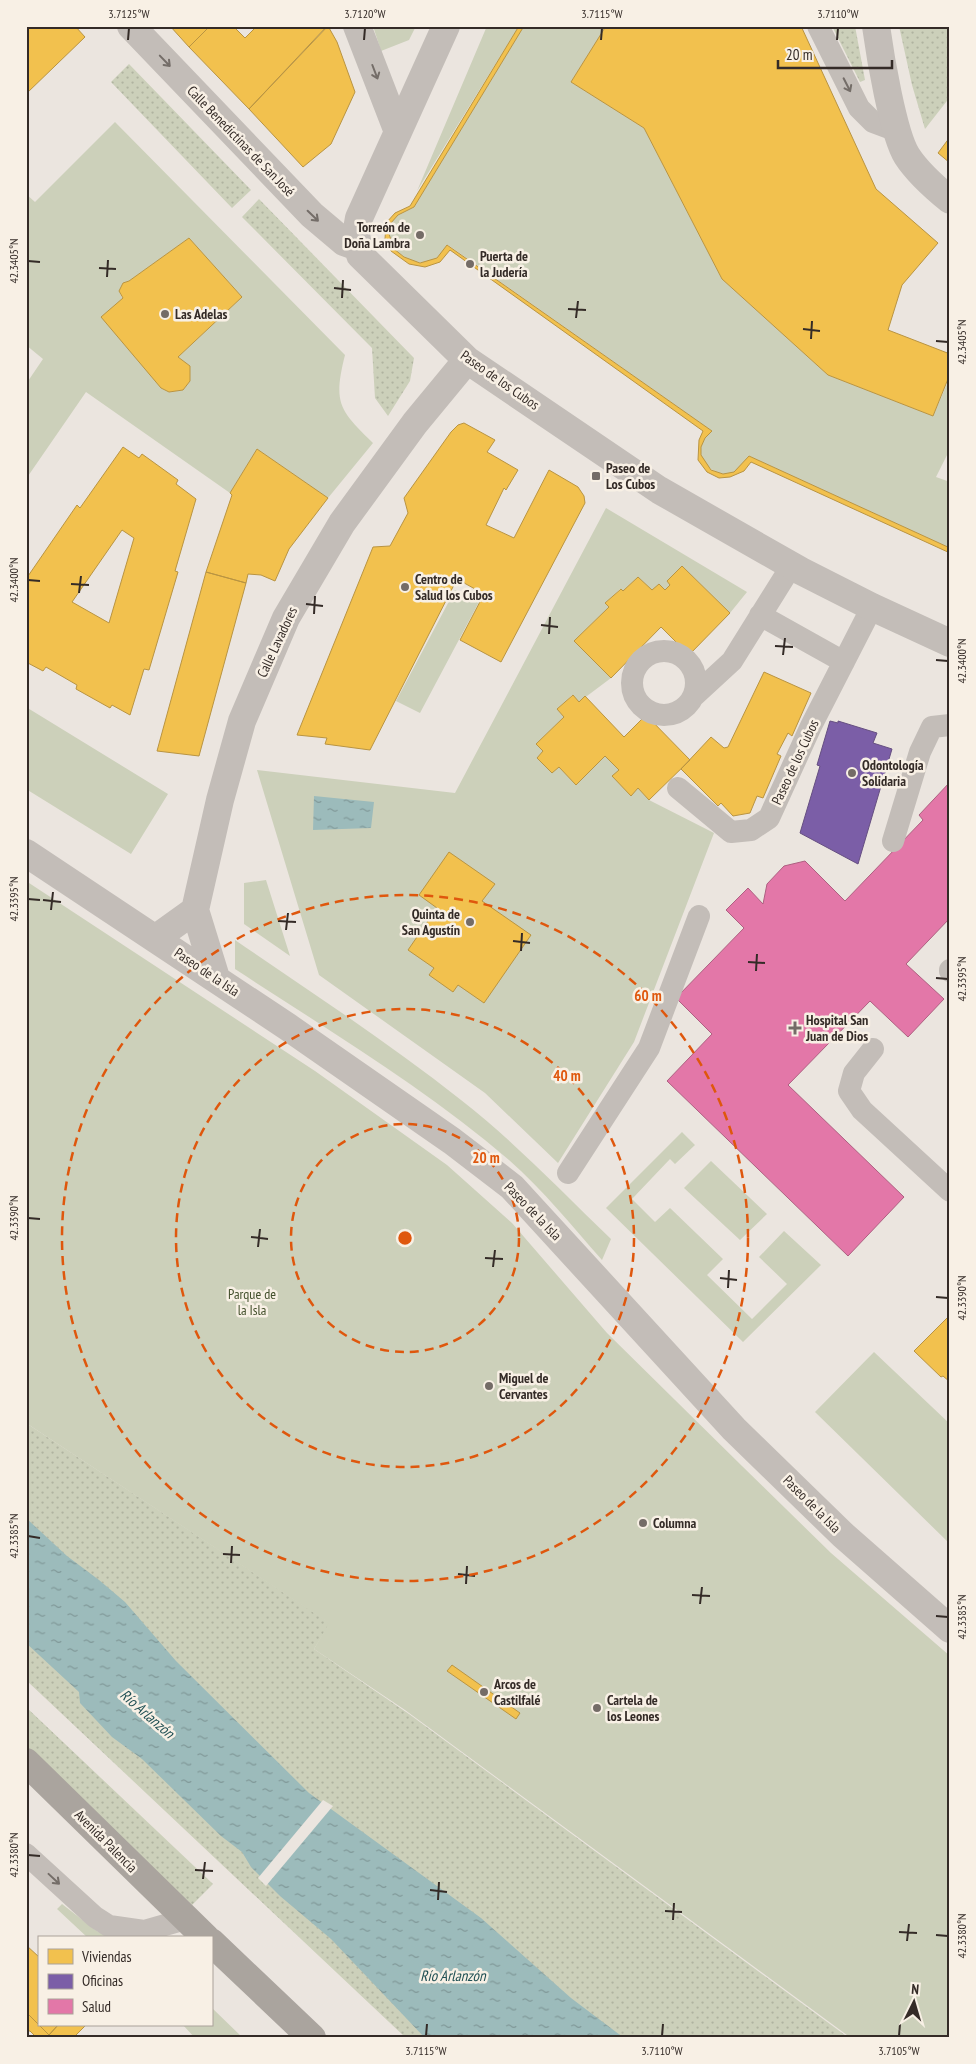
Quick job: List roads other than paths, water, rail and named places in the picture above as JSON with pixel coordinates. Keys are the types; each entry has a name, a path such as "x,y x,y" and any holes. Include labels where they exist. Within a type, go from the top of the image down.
{"highway":[{"name":"Avenida Palencia","path":"26,1762 204,1936"},
{"path":"212,1943 311,2037"}],"street":[{"name":"Calle Benedictinas de San José","path":"131,26 312,215 344,242 358,248"},
{"path":"357,26 398,132"},
{"path":"358,248 356,235 359,218 446,26"},
{"path":"876,26 897,132 906,155 926,180 950,200"},
{"name":"Paseo de los Cubos","path":"358,248 360,255 467,360 659,490 872,608 950,643"},
{"name":"Calle Lavadores","path":"216,978 195,910 220,800 242,721 286,618 342,524 415,423 467,360"},
{"name":"Paseo de la Isla","path":"26,853 216,978 452,1141 512,1187 734,1429 843,1535 950,1629"},
{"path":"156,938 195,910"}],"lane":[{"path":"818,26 859,108 873,122 897,132"},
{"path":"694,696 732,661 792,565"},
{"name":"Paseo de los Cubos","path":"678,788 731,832 751,830 769,818 811,726 872,608"},
{"path":"760,615 844,662"},
{"path":"893,841 920,752 932,727 950,725"},
{"path":"568,1172 649,1048 699,916"},
{"path":"873,1049 854,1073 849,1091 862,1110 950,1191"},
{"path":"26,1854 95,1917 109,1926 144,1931 186,1920"}],"water":[{"path":"314,796 374,802 371,828 313,830"},
{"name":"Río Arlanzón","path":"26,1518 67,1556 125,1602 176,1661 309,1793 481,1918 571,1998 624,2038 425,2038 331,1939 280,1896 251,1867 242,1852 221,1836 142,1759 112,1737 80,1703 79,1692 26,1643"}],"place":[{"name":"Torreón de Doña Lambra","path":"420,235"},
{"name":"Puerta de la Judería","path":"470,264"},
{"name":"Las Adelas","path":"165,314"},
{"name":"Paseo de Los Cubos","path":"596,476"},
{"name":"Centro de Salud los Cubos","path":"405,587"},
{"name":"Odontología Solidaria","path":"852,773"},
{"name":"Quinta de San Agustín","path":"470,922"},
{"name":"Hospital San Juan de Dios","path":"795,1028"},
{"name":"Miguel de Cervantes","path":"489,1386"},
{"name":"Columna","path":"643,1523"},
{"name":"Arcos de Castilfalé","path":"484,1692"},
{"name":"Cartela de los Leones","path":"597,1708"}],"park label":[{"name":"Parque de la Isla","path":"252,1302"}]}
